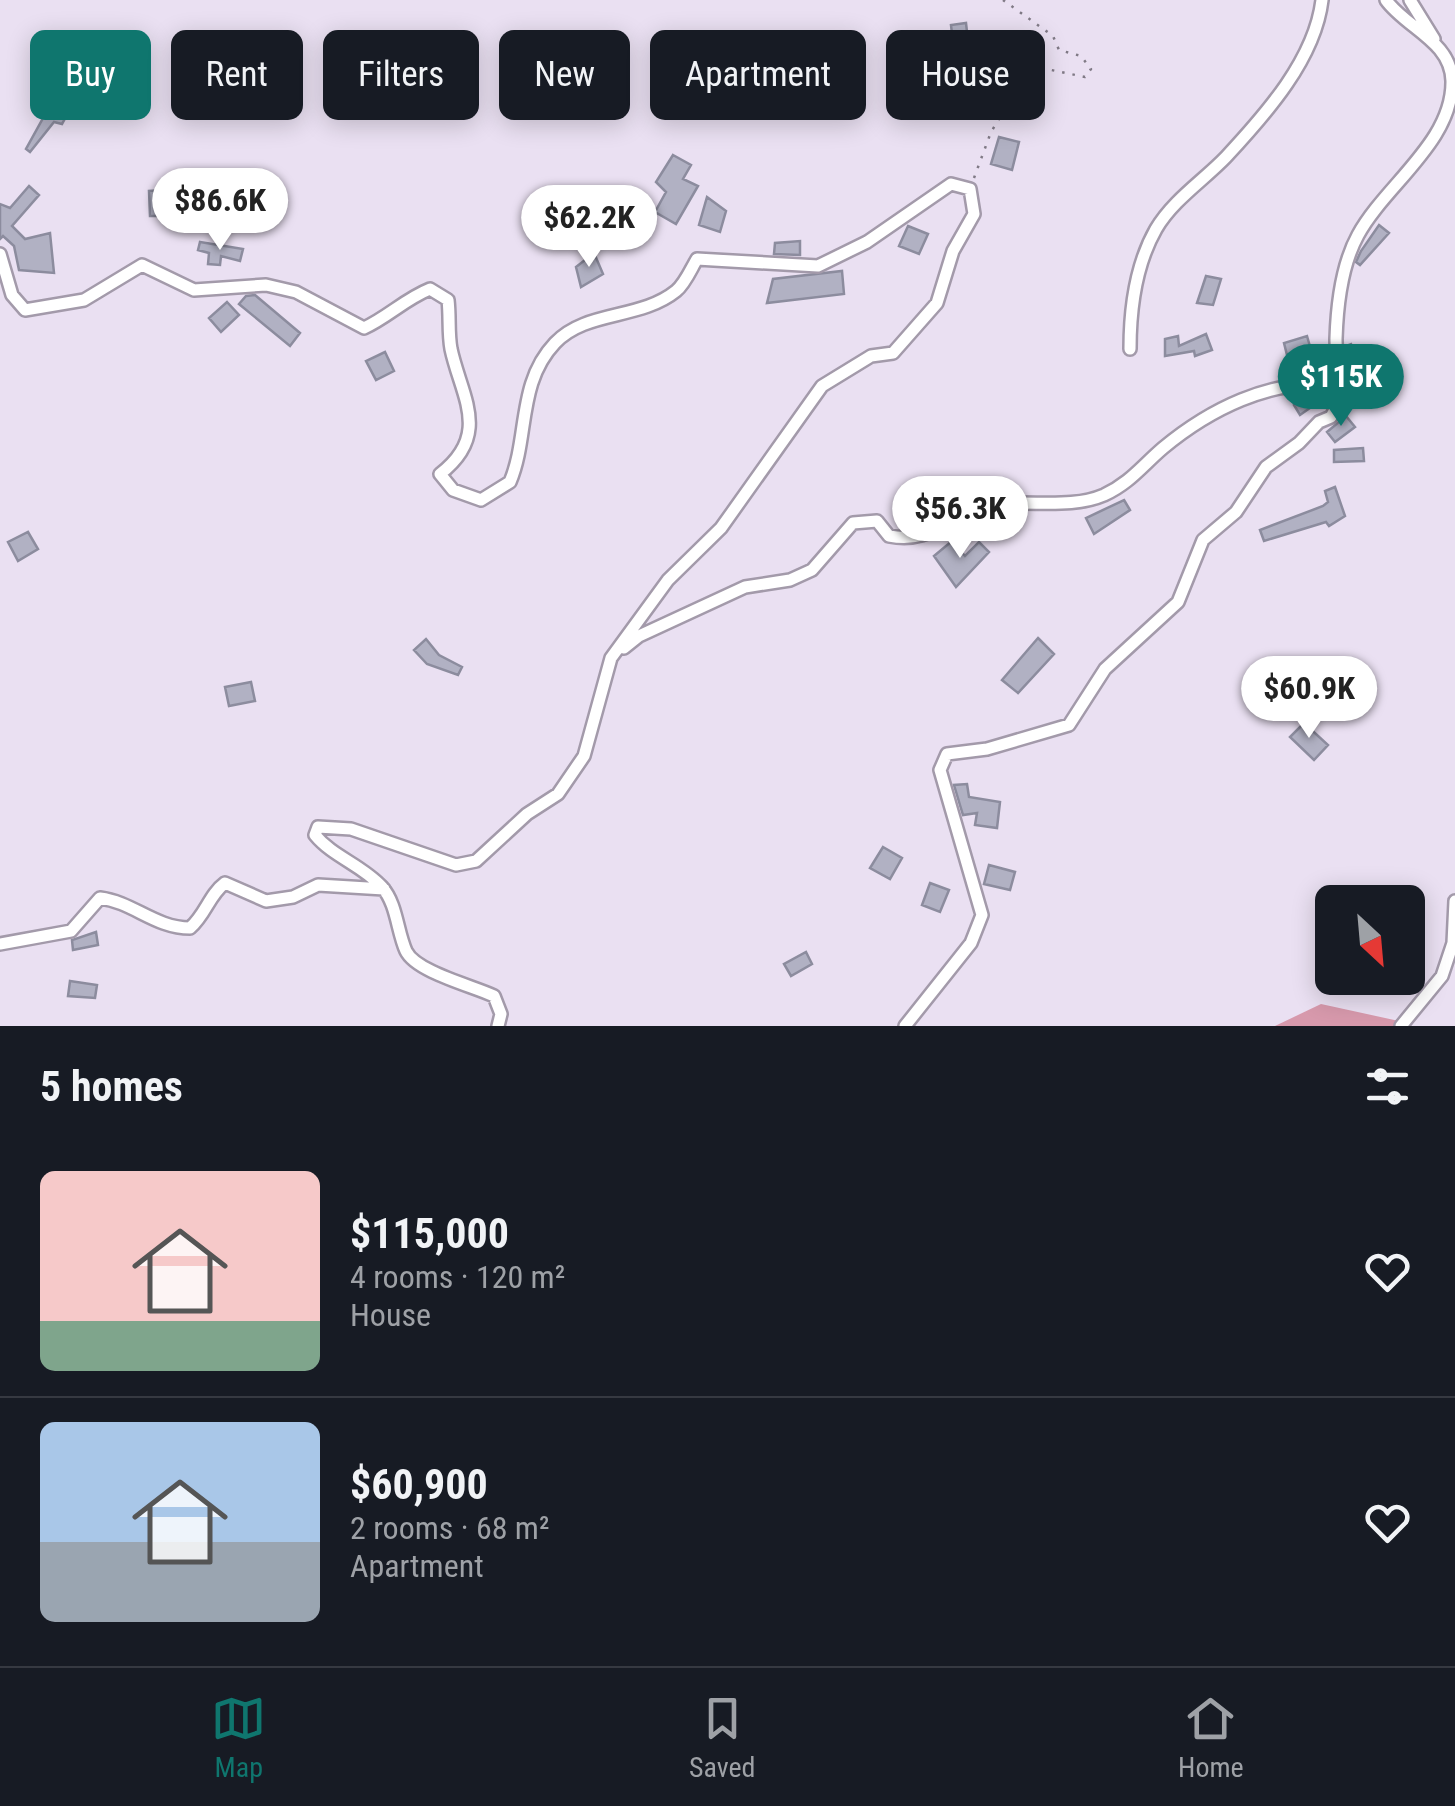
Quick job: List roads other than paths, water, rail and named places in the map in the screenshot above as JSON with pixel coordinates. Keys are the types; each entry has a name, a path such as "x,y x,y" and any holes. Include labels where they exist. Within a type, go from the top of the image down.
{"street":[{"path":"1130,349 1130,308 1156,229 1227,156 1300,64 1320,21 1322,0"},
{"path":"1386,0 1438,47"},
{"path":"905,1026 972,943 982,915 940,770 947,754 986,748 1069,725 1105,670 1178,602 1202,540 1236,512 1266,466 1299,443 1319,422 1331,417 1340,400 1331,384 1337,365 1340,290 1348,258 1358,234 1436,134 1447,106 1451,68 1410,0"},
{"path":"0,254 12,295 25,310 84,300 109,289 142,266 194,290 266,286 296,292 364,328 386,318 405,299 430,289 448,300 450,344 472,409 466,440 440,474 453,490 481,500 510,482 521,418 534,378 554,344 580,324 636,312 678,290 697,259 818,266 867,242 951,184 970,189 974,214 953,251 937,303 893,353 871,356 822,386 721,528 668,580 612,658 584,756 558,794 527,814 476,861 456,865 351,829 318,827 315,835 325,848 358,866 384,889 406,953 428,971 494,996 501,1014 498,1026"},
{"path":"612,658 640,636 745,587 790,580 812,570 853,523 877,521 889,536 913,540 980,507 1100,497 1140,475 1180,434 1232,401 1308,382 1331,384"},
{"path":"0,944 71,931 100,898 114,900 167,928 190,928 206,913 215,891 225,883 266,901 294,897 318,885 356,884 384,889"},
{"path":"1401,1026 1442,976 1453,943 1455,901"}]}
